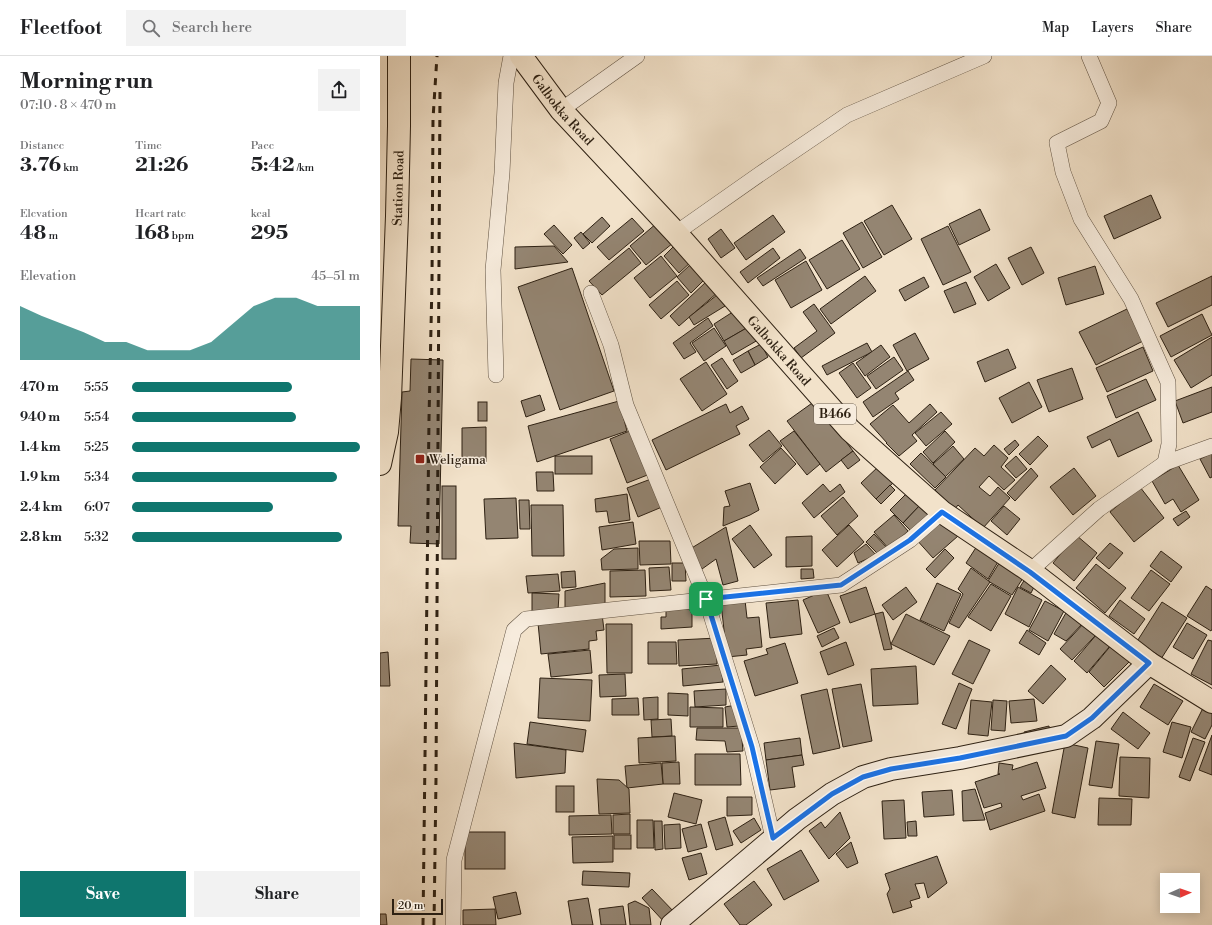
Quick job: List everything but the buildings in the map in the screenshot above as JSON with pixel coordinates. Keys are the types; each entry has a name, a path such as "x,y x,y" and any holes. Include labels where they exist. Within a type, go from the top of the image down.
{"main road":[{"name":"Galbokka Road","path":"521,56 561,110 676,233 850,430 942,512 1030,572 1149,663 1212,702"},
{"name":"Station Road","path":"380,464 387,432 390,390 397,216 399,63"},
{"path":"672,925 773,838 832,794 863,777 891,769 960,758 1066,736 1092,718 1149,663"}],"street":[{"path":"496,375 493,270 502,173 506,83 511,56"},
{"path":"561,110 637,56"},
{"path":"676,233 847,115 984,56"},
{"path":"1089,56 1109,103 1101,121 1057,144 1063,172 1081,219 1131,298 1168,382 1169,444 1165,463"},
{"path":"591,293 611,345 626,405 706,599 752,747 773,838"},
{"path":"1030,572 1099,509 1165,463 1212,446"},
{"path":"453,925 454,860 514,630 526,620 841,585 910,540 942,512"}],"railway":[{"path":"423,925 433,119 437,56"},
{"path":"434,925 440,90"}],"place":[{"name":"Weligama","path":"420,459"}],"route":[{"path":"942,512 1030,572 1149,663 1092,718 1066,736 960,758 891,769 863,777 832,794 773,838 752,747 706,599 841,585 910,540 942,512"}]}
